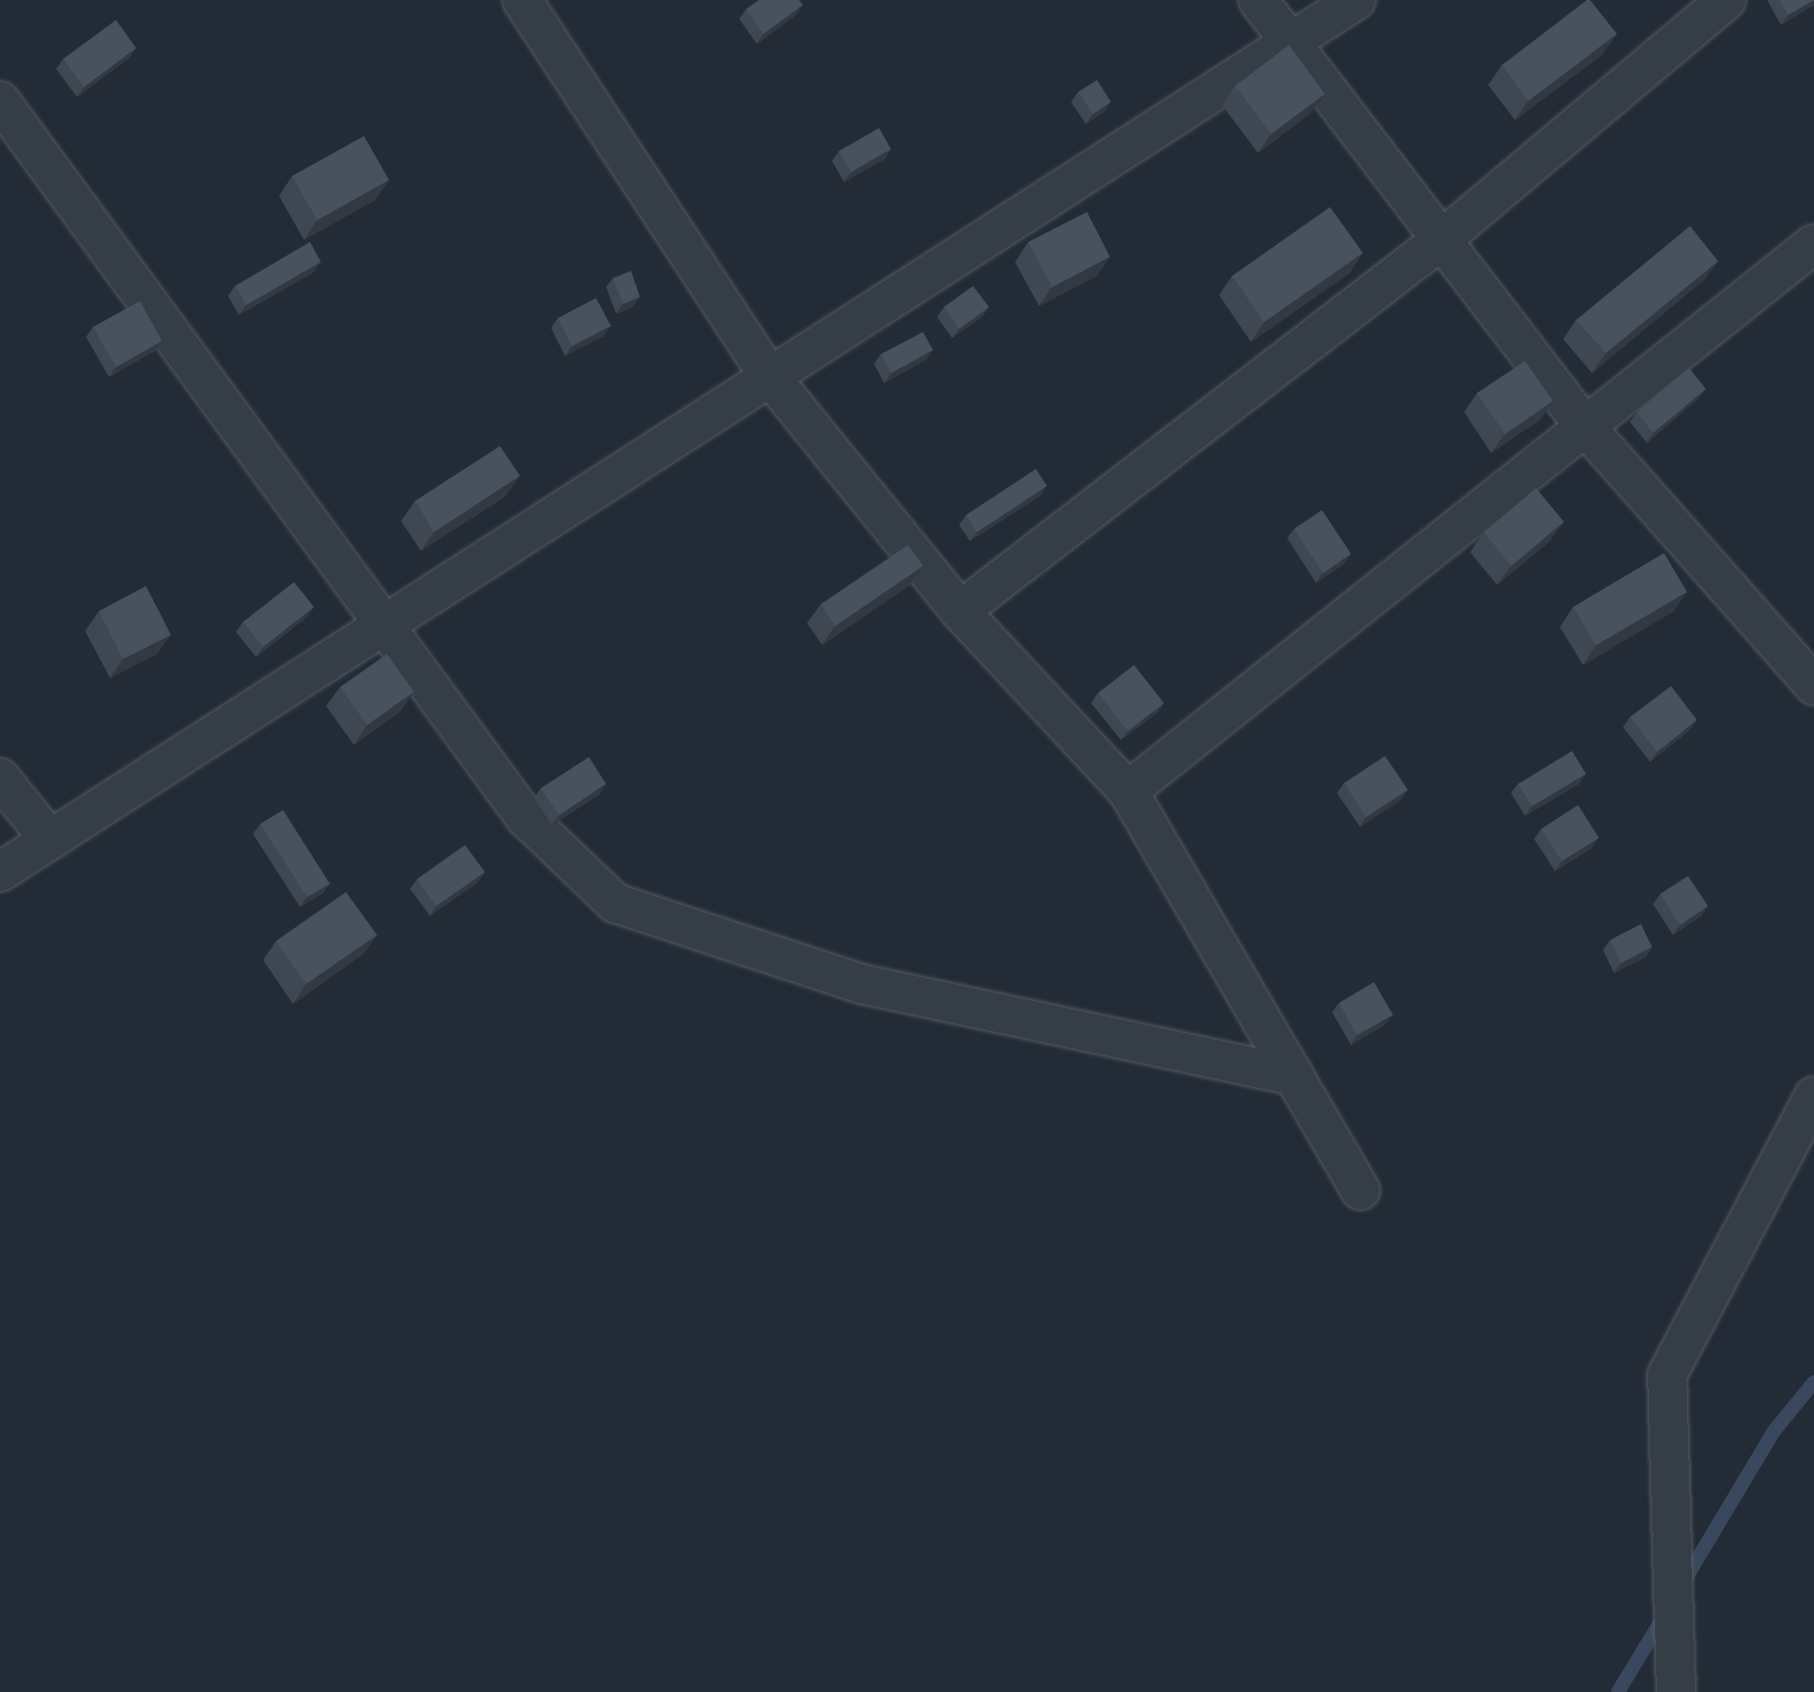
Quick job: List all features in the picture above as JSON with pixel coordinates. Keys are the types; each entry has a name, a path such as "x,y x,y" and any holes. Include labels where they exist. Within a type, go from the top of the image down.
{"street":[{"path":"522,0 768,374 960,611 1128,792 1360,1190"},
{"path":"1258,0 1440,241 1583,424 1814,685"},
{"path":"0,872 386,627 768,374 1293,45 1356,0"},
{"path":"960,611 1440,241 1726,0"},
{"path":"0,101 525,817 615,903 862,984 1294,1076"},
{"path":"1128,792 1583,424 1814,244"},
{"path":"0,778 50,840"},
{"path":"1676,1692 1667,1375 1814,1096"}],"building":[{"path":"759,0 799,0 803,5 763,34 746,9"},
{"path":"1590,0 1617,34 1528,101 1502,65"},
{"path":"1779,0 1814,0 1788,15"},
{"path":"116,20 136,48 84,87 63,59"},
{"path":"1289,45 1325,94 1271,134 1235,86"},
{"path":"1097,80 1111,102 1093,114 1078,92"},
{"path":"879,128 891,149 851,172 839,151"},
{"path":"364,136 389,180 317,220 292,176"},
{"path":"1330,207 1363,253 1264,322 1232,276"},
{"path":"1087,212 1110,257 1052,287 1028,242"},
{"path":"1690,226 1718,261 1606,353 1576,320"},
{"path":"310,242 321,262 246,305 235,286"},
{"path":"631,271 640,297 623,304 613,278"},
{"path":"973,286 989,307 959,329 944,307"},
{"path":"596,298 611,326 572,346 558,318"},
{"path":"140,301 162,341 116,367 93,327"},
{"path":"923,332 933,350 891,373 881,354"},
{"path":"1525,361 1553,401 1505,434 1477,393"},
{"path":"1689,368 1706,389 1653,433 1637,412"},
{"path":"500,446 520,476 434,532 415,501"},
{"path":"1036,469 1047,486 977,532 966,515"},
{"path":"1536,488 1564,522 1511,566 1484,532"},
{"path":"1322,510 1351,554 1323,573 1294,529"},
{"path":"908,545 923,566 835,626 821,604"},
{"path":"1664,553 1687,592 1596,645 1573,607"},
{"path":"294,582 314,607 263,647 243,622"},
{"path":"146,586 171,635 123,659 99,611"},
{"path":"387,654 414,692 367,725 340,687"},
{"path":"1134,665 1164,703 1128,731 1098,693"},
{"path":"1671,686 1697,720 1657,752 1630,717"},
{"path":"1572,751 1586,774 1532,806 1518,784"},
{"path":"1385,756 1408,790 1366,817 1344,783"},
{"path":"589,757 606,784 559,815 541,788"},
{"path":"1578,805 1599,838 1562,861 1541,829"},
{"path":"283,810 330,884 307,897 260,824"},
{"path":"465,845 485,872 436,906 417,879"},
{"path":"1688,876 1708,906 1680,925 1660,894"},
{"path":"346,892 377,935 306,984 276,941"},
{"path":"1641,924 1652,947 1621,963 1610,940"},
{"path":"1374,982 1393,1015 1357,1035 1339,1003"}],"waterway":[{"path":"1683,1583 1774,1431 1814,1382"},
{"path":"1618,1692 1664,1616"}]}
